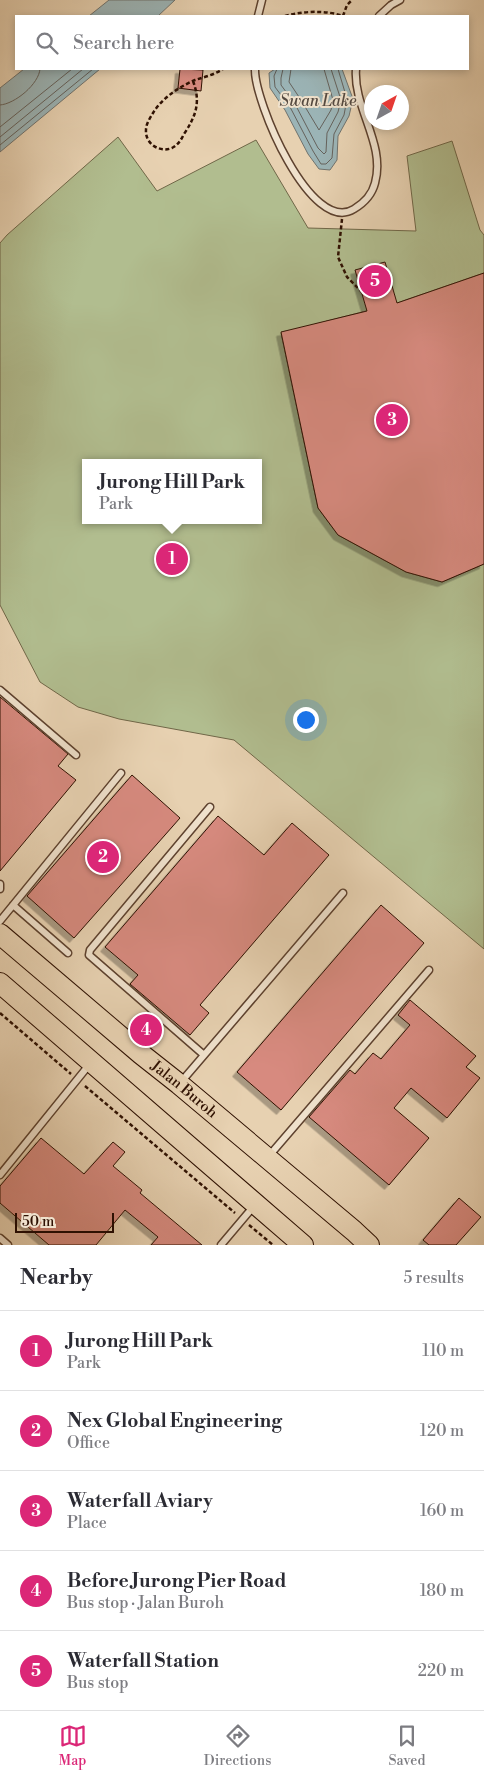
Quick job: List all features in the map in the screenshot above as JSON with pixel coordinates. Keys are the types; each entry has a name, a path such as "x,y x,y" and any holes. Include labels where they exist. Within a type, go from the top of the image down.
{"main road":[{"name":"Jalan Buroh","path":"0,934 370,1245"},
{"path":"0,983 91,1062 249,1212 303,1245"}],"lane":[{"path":"258,15 262,0"},
{"path":"380,15 400,0"},
{"path":"255,70 254,78 271,129 298,179 312,196 328,210 342,214 355,208 370,195 378,172 378,160 359,95 355,76 356,70"},
{"path":"0,690 76,754"},
{"path":"0,921 121,772"},
{"path":"204,1055 88,955 90,950 210,807"},
{"path":"0,884 0,889"},
{"path":"179,1084 343,893"},
{"path":"13,905 68,953"},
{"path":"267,1158 429,970"},
{"path":"0,1175 91,1062"},
{"path":"221,1245 249,1212"},
{"path":"0,1238 8,1245"}],"path":[{"path":"343,15 347,5 352,0"},
{"path":"289,15 332,12 340,15"},
{"path":"193,81 198,100 197,111 192,122 175,146 170,149 158,149 149,142 146,136 147,125 155,110 172,92 193,81 221,70"},
{"path":"342,214 338,257 347,277 362,292"},
{"path":"0,1013 77,1080 249,1212 272,1245"}],"green space":[{"path":"118,137 157,191 256,140 308,228 416,231 407,156 452,141 480,230 484,235 484,273 397,303 281,333 318,508 338,535 406,572 442,582 484,564 484,949 234,740 119,719 78,707 40,682 0,605 0,243"}],"water":[{"path":"109,0 175,0 159,15 90,15"},
{"path":"23,70 99,70 0,152 0,88"},
{"name":"Swan Lake","path":"274,70 342,70 353,99 349,116 338,136 337,160 330,170 319,169 308,154 285,110 270,88 269,73"}],"building":[{"path":"180,70 203,70 201,91 178,88"},
{"path":"385,262 397,303 484,273 484,564 442,582 406,572 338,535 318,508 281,332 367,311 355,270"},
{"path":"0,697 68,754 58,766 76,780 0,871"},
{"path":"132,775 180,818 74,938 27,896"},
{"path":"218,816 264,855 292,823 329,855 200,1005 209,1013 190,1035 130,984 138,975 105,947"},
{"path":"381,905 424,943 281,1110 237,1072"},
{"path":"410,1000 476,1056 466,1067 480,1078 447,1118 411,1088 394,1108 429,1138 389,1185 309,1117 350,1070 355,1074 373,1053 381,1059 410,1025 398,1015"},
{"path":"41,1138 84,1174 113,1142 125,1152 113,1166 142,1190 140,1193 202,1245 151,1245 158,1237 125,1210 96,1245 49,1245 0,1203 0,1186"},
{"path":"459,1198 481,1217 456,1245 429,1245 423,1240"}],"place":[{"name":"Waterfall Station","path":"375,281"},
{"name":"Waterfall Aviary","path":"392,420"},
{"name":"Jurong Hill Park","path":"172,559"},
{"name":"Nex Global Engineering","path":"103,857"},
{"name":"Before Jurong Pier Road","path":"146,1030"}]}
